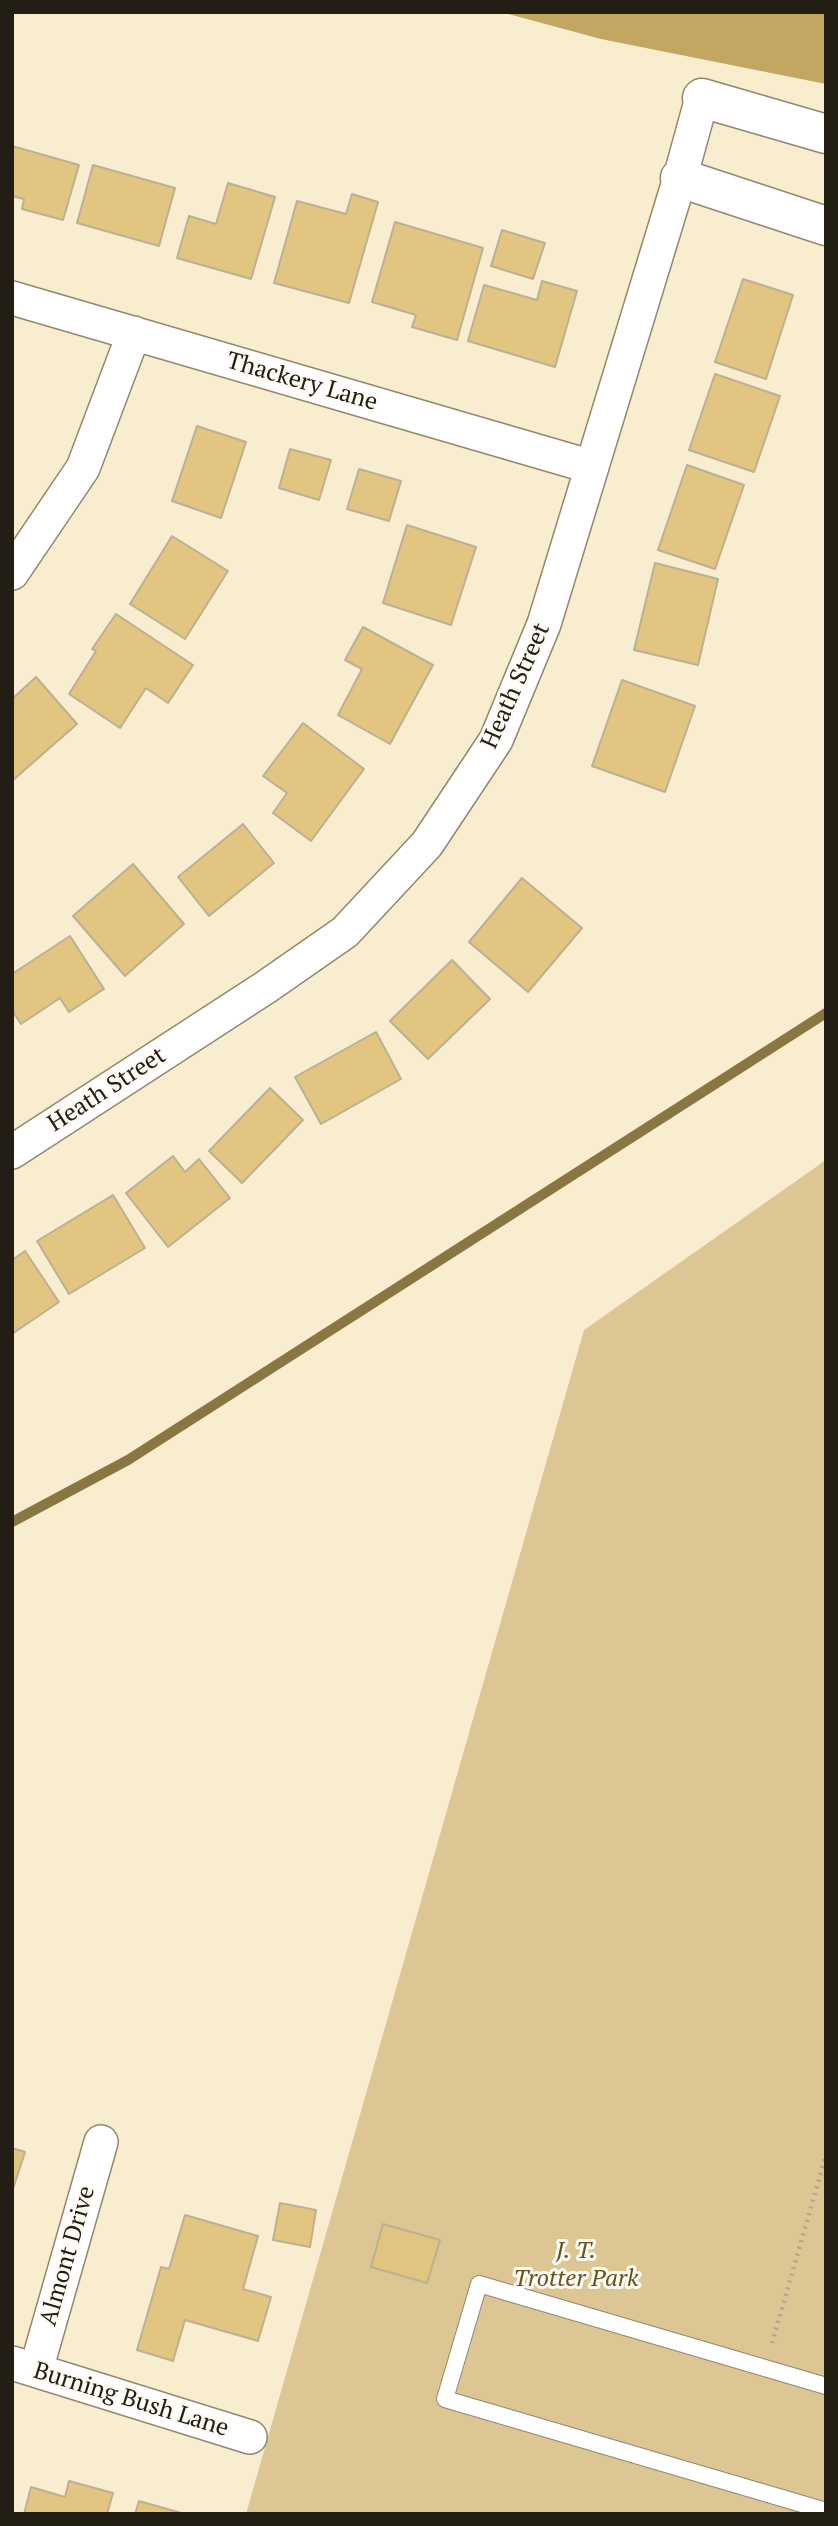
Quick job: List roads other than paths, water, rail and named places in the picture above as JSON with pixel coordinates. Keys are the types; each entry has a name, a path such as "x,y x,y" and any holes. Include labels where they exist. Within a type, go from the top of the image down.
{"street":[{"path":"702,98 826,134"},
{"name":"Heath Street","path":"12,1152 254,995 345,932 427,844 496,740 544,624 702,98"},
{"path":"680,178 826,226"},
{"name":"Thackery Lane","path":"12,298 592,467"},
{"path":"12,573 83,468 134,333"},
{"name":"Almont Drive","path":"24,2366 101,2142"},
{"name":"Burning Bush Lane","path":"24,2366 250,2437"}],"lane":[{"path":"826,2386 479,2284 445,2399 826,2511"}],"waterway":[{"path":"12,1522 128,1460 826,1013"}],"park label":[{"name":"J. T. Trotter Park","path":"576,2265"}]}
